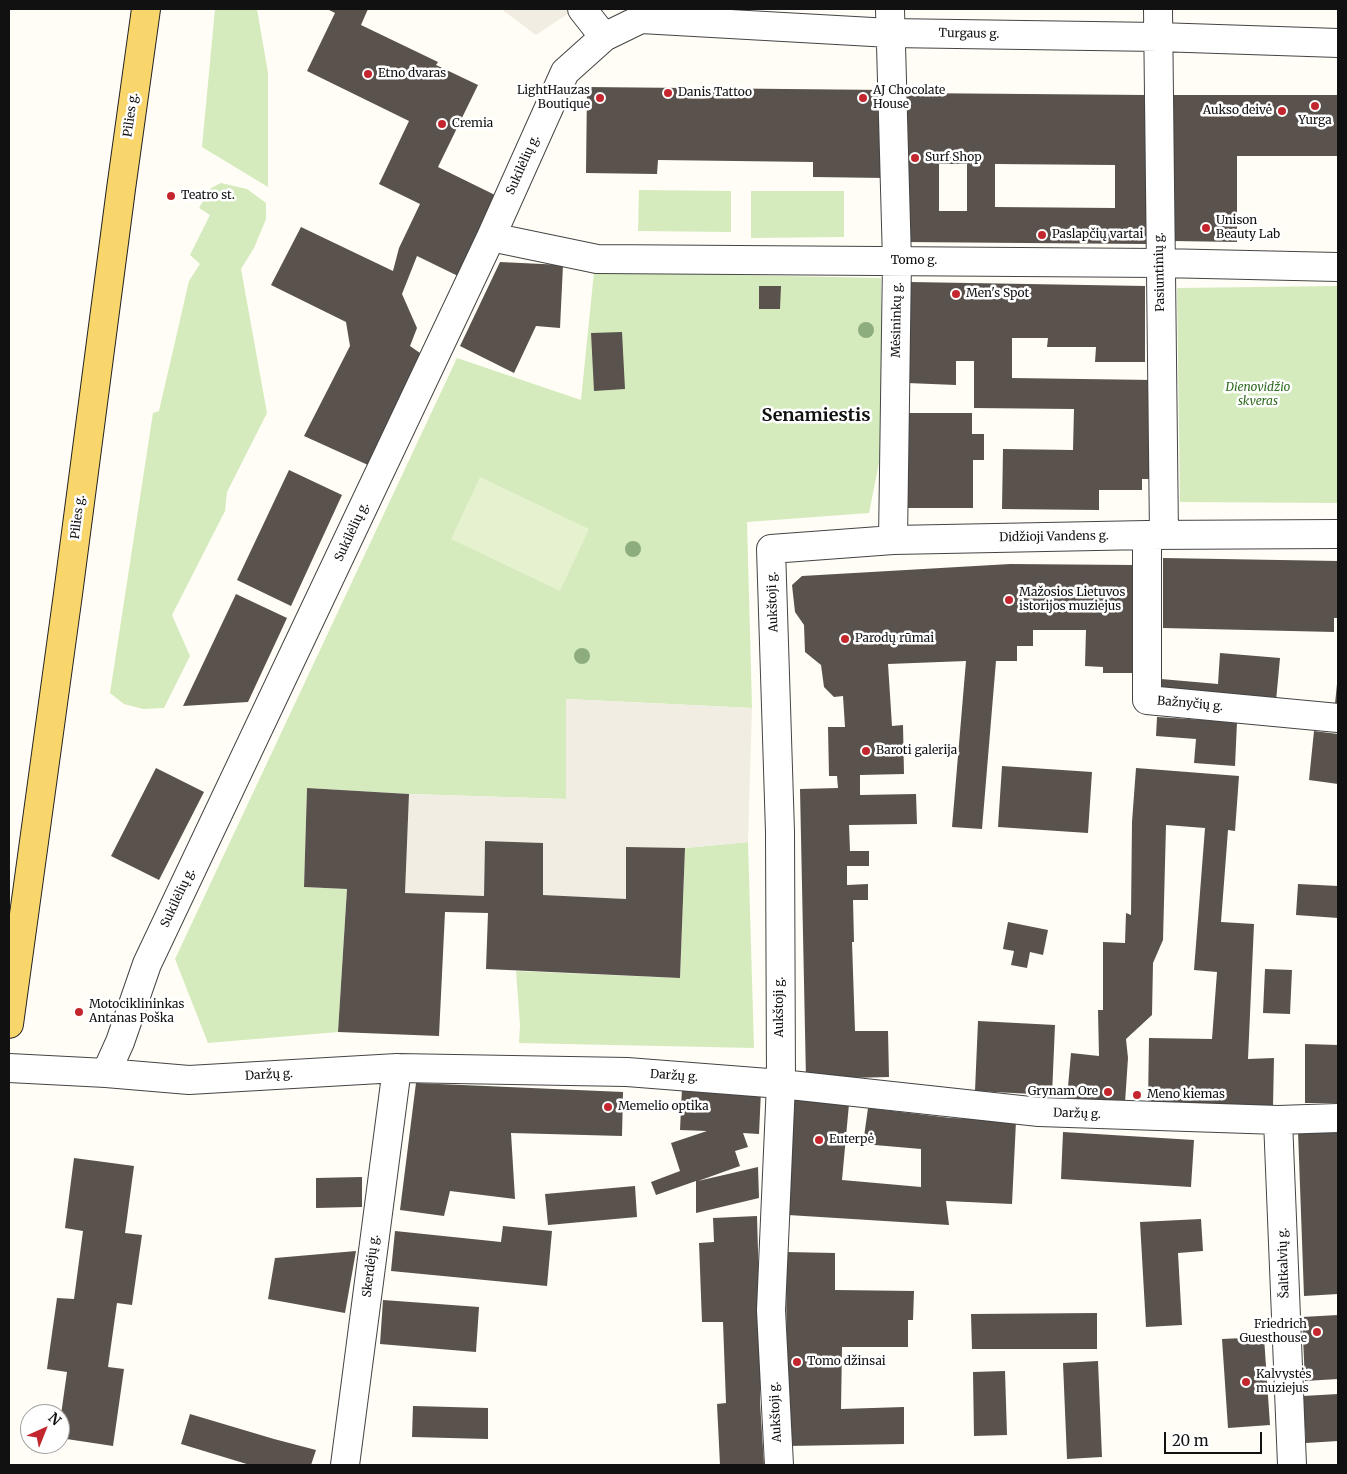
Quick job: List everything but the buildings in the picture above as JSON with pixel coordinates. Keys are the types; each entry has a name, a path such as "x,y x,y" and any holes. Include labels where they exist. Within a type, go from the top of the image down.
{"main road":[{"name":"Pilies g.","path":"9,1024 146,9"}],"street":[{"path":"582,9 604,37"},
{"name":"Pasiuntinių g.","path":"1155,535 1160,263 1158,9"},
{"name":"Turgaus g.","path":"604,37 641,14 890,21 1158,38 1338,43"},
{"name":"Mėsininkų g.","path":"890,21 897,261 893,540"},
{"name":"Sukilėlių g.","path":"106,1074 120,1042 147,964 492,237 565,72 604,37"},
{"name":"Tomo g.","path":"492,237 597,258 1160,263 1338,267"},
{"name":"Didžioji Vandens g.","path":"771,549 893,540 1338,534"},
{"name":"Bažnyčių g.","path":"1155,535 1147,700 1338,718"},
{"name":"Aukštoji g.","path":"771,549 780,832 780,1084 771,1310 778,1465"},
{"name":"Daržų g.","path":"9,1068 189,1080 397,1068 627,1072 780,1084 1039,1112 1278,1120 1338,1118"},
{"name":"Skerdėjų g.","path":"345,1465 397,1068"},
{"name":"Šaltkalvių g.","path":"1278,1120 1292,1465"}],"green space":[{"path":"215,9 257,9 268,73 268,187 202,147"},
{"path":"221,183 247,189 266,203 266,219 254,248 241,269 267,413 227,492 225,511 172,615 190,656 164,708 143,709 124,704 110,693 153,413 159,411 189,281 200,264 190,255 210,215 199,208 211,188"},
{"path":"639,190 731,191 731,232 638,231"},
{"path":"751,191 844,191 844,237 751,238"},
{"path":"594,272 881,278 882,448 869,513 747,522 752,708 566,699 566,799 409,794 307,788 304,887 347,889 338,1032 208,1043 175,959 457,358 581,400"},
{"name":"Dienovidžio skveras","path":"1338,286 1338,503 1180,502 1177,288"},
{"path":"480,477 589,529 560,591 451,539"},
{"path":"748,842 754,1048 519,1043 520,1025 516,971 680,978 685,848"}],"shaded area":[{"path":"501,9 575,9 536,35"},
{"path":"566,699 752,708 748,842 685,848 626,847 626,899 543,895 543,843 485,841 484,896 405,893 409,794 566,799"}],"place":[{"name":"Etno dvaras","path":"368,74"},
{"name":"Danis Tattoo","path":"668,93"},
{"name":"LightHauzas Boutique","path":"600,98"},
{"name":"AJ Chocolate House","path":"863,98"},
{"name":"Yurga","path":"1315,106"},
{"name":"Aukso deivė","path":"1282,111"},
{"name":"Cremia","path":"442,124"},
{"name":"Surf Shop","path":"915,158"},
{"name":"Teatro st.","path":"171,196"},
{"name":"Unison Beauty Lab","path":"1206,228"},
{"name":"Paslapčių vartai","path":"1042,235"},
{"name":"Men's Spot","path":"956,294"},
{"name":"Mažosios Lietuvos istorijos muziejus","path":"1009,600"},
{"name":"Parodų rūmai","path":"845,639"},
{"name":"Baroti galerija","path":"866,751"},
{"name":"Motociklininkas Antanas Poška","path":"79,1012"},
{"name":"Grynam Ore","path":"1108,1092"},
{"name":"Meno kiemas","path":"1137,1095"},
{"name":"Memelio optika","path":"608,1107"},
{"name":"Euterpė","path":"819,1140"},
{"name":"Friedrich Guesthouse","path":"1317,1332"},
{"name":"Tomo džinsai","path":"797,1362"},
{"name":"Kalvystės muziejus","path":"1246,1382"}],"district":[{"name":"Senamiestis","path":"816,416"}]}
